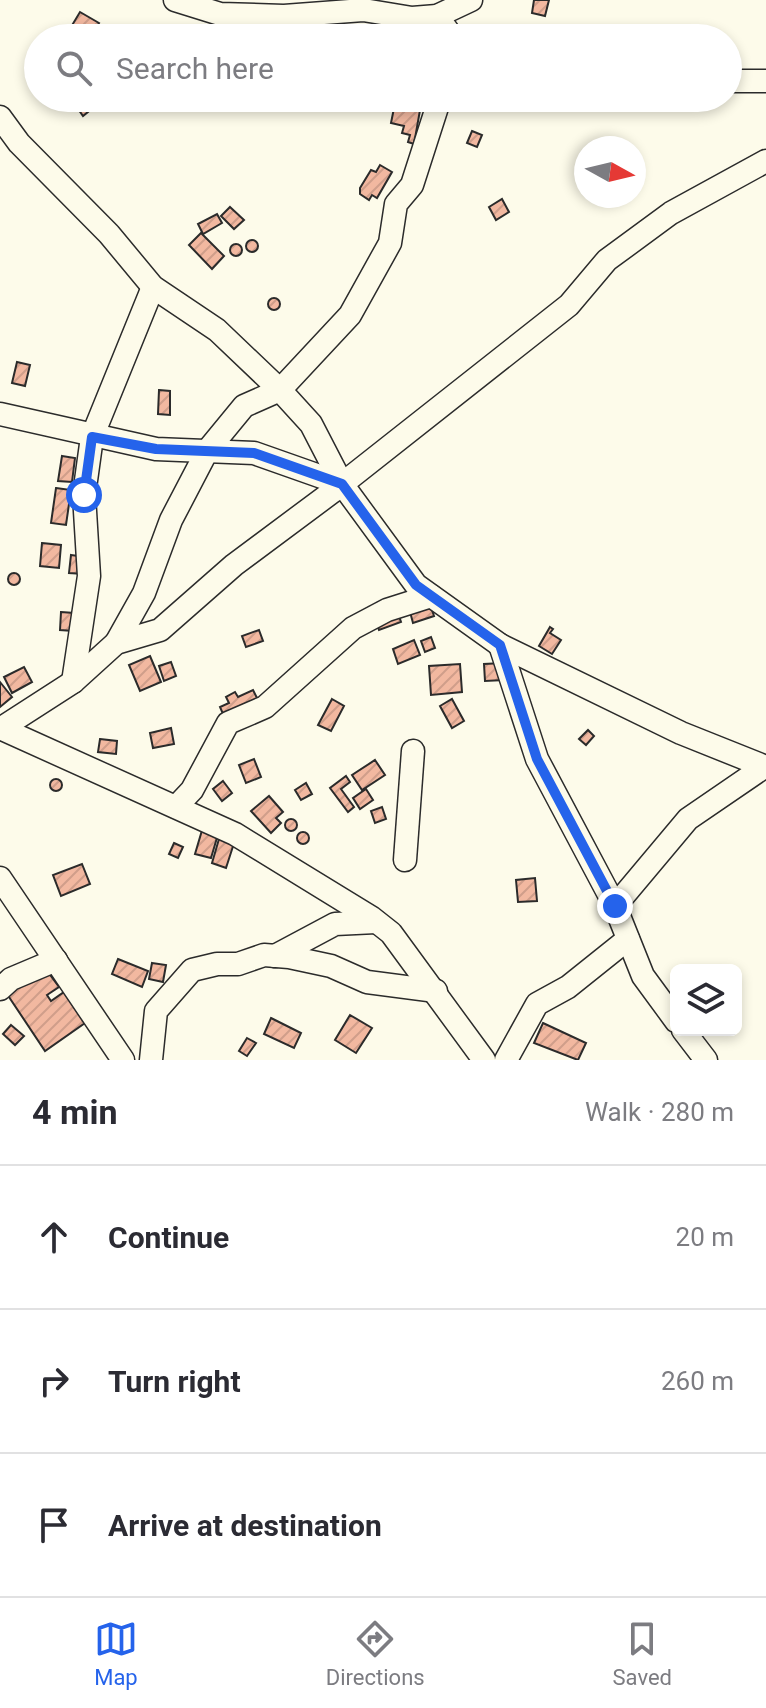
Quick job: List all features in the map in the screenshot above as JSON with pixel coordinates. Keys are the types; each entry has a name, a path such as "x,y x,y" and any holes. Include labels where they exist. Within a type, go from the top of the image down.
{"street":[{"path":"175,0 220,14 284,16 363,10 412,18 437,16 471,0"},
{"path":"437,16 443,24"},
{"path":"742,81 766,81"},
{"path":"0,728 73,682 116,643 144,593 171,520 207,451 244,406 280,390 350,315 390,243 396,204 412,185 435,112"},
{"path":"0,117 19,143 109,234 153,287 217,330 311,424 342,484 416,585 500,645 681,733 765,767"},
{"path":"116,643 160,630 234,565 569,305 607,260 671,213 766,161"},
{"path":"73,682 89,576 84,495 92,437 153,287"},
{"path":"0,414 48,422 92,437 156,449 254,453 342,484"},
{"path":"176,807 192,790 228,723 265,707 314,659 367,620 431,596"},
{"path":"500,645 537,759 615,906 643,976 670,1013"},
{"path":"0,728 261,849 378,922 391,933 436,991 484,1060"},
{"path":"405,860 413,751"},
{"path":"615,906 688,819 765,767"},
{"path":"0,878 123,1060"},
{"path":"275,956 335,924 378,922"},
{"path":"506,1060 537,1004 568,987 628,939"},
{"path":"151,1060 156,1011 192,970 217,964 238,964 264,955 331,966 367,982 436,991"},
{"path":"0,989 11,979 56,960"},
{"path":"688,1036 706,1060"}],"building":[{"path":"534,0 549,0 545,16 532,13"},
{"path":"80,12 99,23 98,24 73,24"},
{"path":"393,112 420,112 414,144 408,142 410,135 402,133 404,126 391,123"},
{"path":"472,131 482,135 477,147 467,143"},
{"path":"380,165 392,172 377,198 372,195 369,200 360,194 360,188 371,170 376,172"},
{"path":"502,199 509,212 496,220 489,207"},
{"path":"230,207 244,220 234,229 221,216"},
{"path":"217,214 222,223 203,234 198,224"},
{"path":"201,233 224,256 212,269 189,245"},
{"path":"252,240 258,246 252,252 246,246"},
{"path":"236,244 242,250 236,256 230,250"},
{"path":"274,298 280,304 274,310 268,304"},
{"path":"17,362 30,365 25,386 12,383"},
{"path":"159,390 170,391 170,415 158,414"},
{"path":"62,456 75,458 72,482 58,481"},
{"path":"56,488 71,490 66,525 51,523"},
{"path":"42,543 61,545 59,568 40,566"},
{"path":"71,555 86,557 84,574 69,573"},
{"path":"14,573 20,579 14,585 8,579"},
{"path":"429,601 434,616 413,623 409,608"},
{"path":"397,610 401,622 379,630 375,618"},
{"path":"61,612 74,613 73,631 60,630"},
{"path":"550,627 553,629 550,633 561,640 552,654 539,646"},
{"path":"259,630 263,641 246,647 242,636"},
{"path":"431,637 435,648 425,652 421,641"},
{"path":"414,640 420,655 398,664 393,649"},
{"path":"150,656 161,682 140,691 129,665"},
{"path":"171,662 176,676 164,681 159,666"},
{"path":"503,663 504,680 485,681 484,664"},
{"path":"460,664 462,692 431,695 429,666"},
{"path":"24,667 32,682 12,693 4,677"},
{"path":"0,682 12,697 0,707"},
{"path":"253,690 260,704 226,721 220,707 229,703 226,697 235,692 238,697"},
{"path":"332,699 344,706 331,731 318,725"},
{"path":"452,699 464,721 452,728 440,706"},
{"path":"171,728 174,744 153,748 150,733"},
{"path":"588,730 594,736 586,745 579,739"},
{"path":"100,739 117,741 116,754 98,752"},
{"path":"254,759 261,777 246,783 239,765"},
{"path":"375,760 385,775 362,790 352,775"},
{"path":"346,776 350,782 341,789 354,807 348,812 330,788"},
{"path":"56,779 62,785 56,791 50,785"},
{"path":"223,781 232,793 222,801 213,789"},
{"path":"306,783 312,794 301,800 295,790"},
{"path":"366,789 373,800 360,809 353,798"},
{"path":"269,796 283,812 276,818 281,823 271,833 251,811"},
{"path":"382,807 386,819 375,823 371,811"},
{"path":"291,819 297,825 291,831 285,825"},
{"path":"203,827 219,831 211,858 195,854"},
{"path":"221,832 236,837 226,868 212,863"},
{"path":"303,832 309,838 303,844 297,838"},
{"path":"174,843 183,847 178,858 169,854"},
{"path":"82,864 90,884 61,896 53,875"},
{"path":"535,878 537,901 518,902 516,880"},
{"path":"118,959 148,971 142,987 112,974"},
{"path":"152,963 166,965 163,982 149,979"},
{"path":"45,968 59,987 47,995 51,1001 64,992 85,1023 45,1051 7,994"},
{"path":"350,1015 372,1028 356,1053 335,1040"},
{"path":"271,1018 301,1033 294,1048 264,1034"},
{"path":"543,1023 586,1043 578,1060 534,1043"},
{"path":"11,1025 24,1036 15,1045 3,1034"},
{"path":"247,1038 256,1043 247,1056 239,1051"}],"route":[{"path":"84,495 92,437 156,449 254,453 342,484 416,585 500,645 537,759 615,906"}]}
